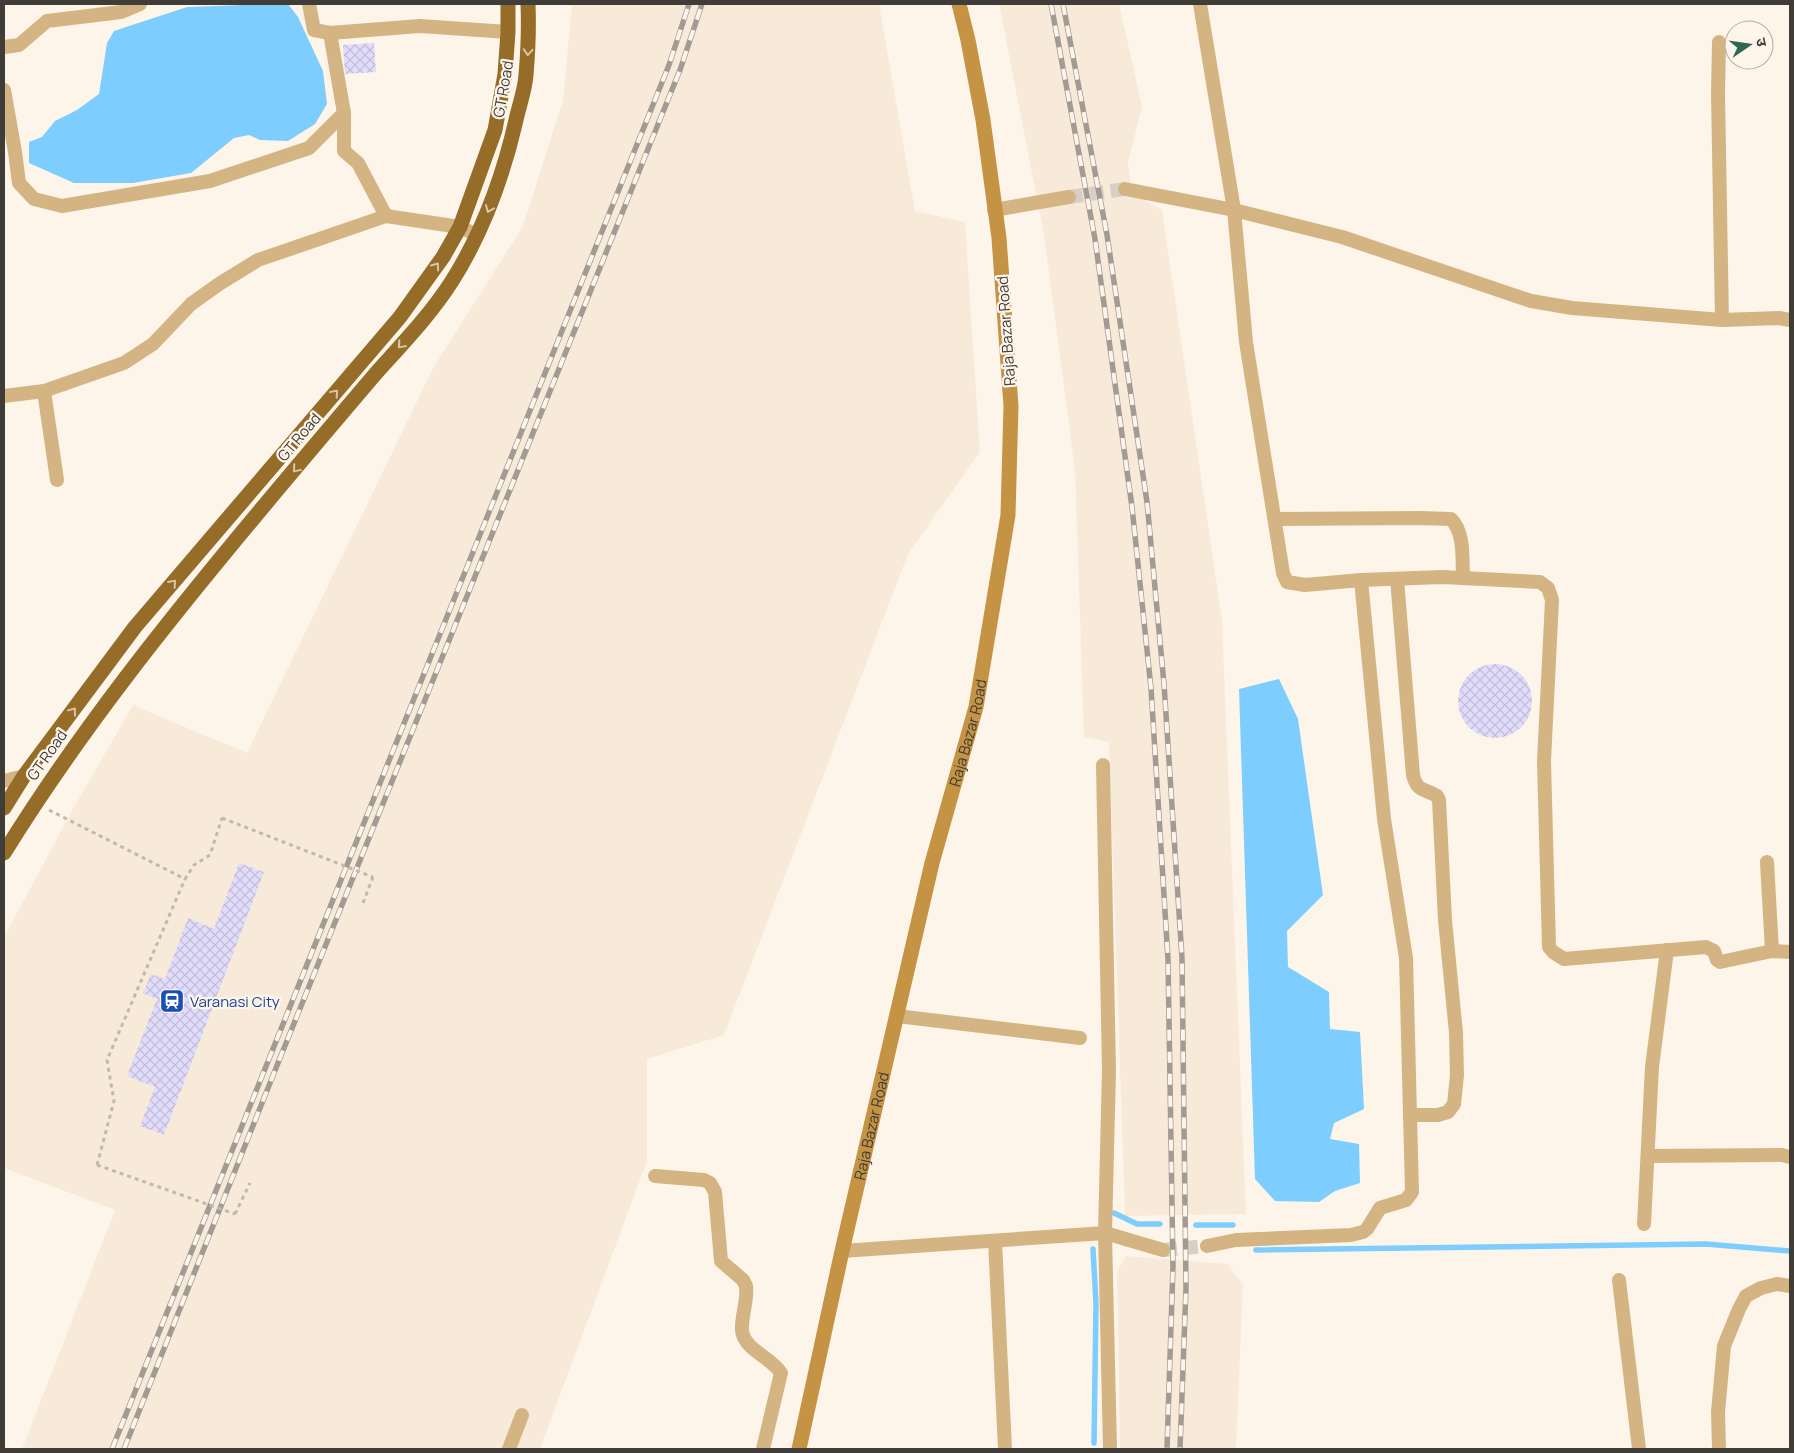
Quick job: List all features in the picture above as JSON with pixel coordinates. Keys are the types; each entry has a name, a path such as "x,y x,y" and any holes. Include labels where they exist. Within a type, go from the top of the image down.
{"highway":[{"name":"GT Road","path":"4,808 24,776 135,627 400,317 443,257 460,226 495,130 505,74 508,4"},
{"name":"GT Road","path":"4,853 35,802 87,728 152,642 260,511 421,322 451,283 477,236 496,191 512,135 526,78 529,27 528,4"}],"street":[{"path":"4,47 19,45 47,21 120,12 140,4"},
{"path":"309,4 314,30 330,33 420,26 508,32"},
{"name":"Raja Bazar Road","path":"799,1449 842,1251 932,863 976,707 1008,515 1011,406 999,238 983,120 968,40 959,4"},
{"path":"1200,4 1234,210 1246,342 1283,573 1288,582 1305,585 1361,580 1463,578 1540,582 1548,588 1552,600 1544,761 1549,947 1564,959 1706,947 1714,951 1716,960 1720,962 1772,951 1790,952"},
{"path":"330,33 344,113 344,151 358,162 386,216"},
{"path":"1719,42 1718,94 1722,320"},
{"path":"4,90 19,183 34,198 62,206 210,181 309,148 344,113"},
{"path":"1125,189 1234,210 1342,237 1531,301 1572,308 1722,320 1779,318 1790,320"},
{"path":"994,210 1069,197"},
{"path":"4,396 44,391 124,363 153,344 191,304 258,260 386,216 460,226 477,236"},
{"path":"44,391 57,480"},
{"path":"1275,520 1420,518 1452,520 1458,526 1460,536 1463,578"},
{"path":"1397,579 1413,775 1415,784 1419,788 1437,796 1438,800 1445,920 1456,1033 1457,1075 1454,1104 1448,1112 1438,1115 1410,1115"},
{"path":"1207,1246 1236,1240 1350,1236 1367,1229 1380,1208 1406,1200 1412,1192 1406,958 1384,819 1361,580"},
{"path":"1103,764 1109,1070 1105,1233 1110,1449"},
{"path":"4,781 24,776"},
{"path":"1768,862 1772,951"},
{"path":"1644,1224 1652,1067 1667,950"},
{"path":"897,1016 1080,1038"},
{"path":"1648,1156 1782,1155 1790,1157"},
{"path":"655,1176 704,1180 710,1183 715,1192 721,1261 743,1280 746,1286 742,1333 746,1342 777,1366 781,1373 763,1449"},
{"path":"842,1251 1105,1233 1163,1250"},
{"path":"995,1241 1005,1449"},
{"path":"1619,1280 1640,1449"},
{"path":"1719,1449 1718,1412 1724,1346 1739,1309 1746,1296 1761,1288 1777,1284 1790,1286"},
{"path":"509,1449 522,1415"}],"path":[{"path":"35,802 185,879"},
{"path":"250,1183 235,1214 97,1165 114,1101 107,1060 185,879 194,865 210,855 222,818 373,877 363,903"}],"shaded area":[{"path":"572,4 879,4 915,211 965,222 980,452 908,554 724,1035 647,1059 647,1161 540,1449 22,1449 115,1210 4,1168 4,937 74,807 133,705 247,753 433,368 523,226 563,100"},
{"path":"999,4 1119,4 1142,106 1128,162 1132,193 1162,210 1222,620 1246,1214 1125,1216 1109,742 1084,737 1075,471 1044,235"},
{"path":"1126,1256 1228,1264 1243,1285 1236,1449 1120,1449 1117,1272"}],"water":[{"path":"288,4 298,17 323,71 327,104 315,124 288,141 260,140 249,135 234,138 191,173 133,183 74,183 29,163 29,142 42,137 55,121 77,110 99,94 107,43 114,31 187,7"},
{"path":"1279,679 1298,719 1323,895 1287,931 1288,967 1329,992 1330,1029 1360,1032 1364,1109 1334,1123 1330,1139 1359,1144 1360,1183 1335,1191 1319,1202 1275,1201 1255,1179 1239,689"}],"building":[{"path":"374,43 376,72 345,74 343,45"},
{"path":"1495,664 1516,670 1526,680 1532,701 1526,722 1516,732 1495,738 1474,732 1464,722 1458,701 1464,680 1474,670"},
{"path":"239,863 264,872 164,1135 140,1126 155,1087 127,1076 157,999 143,993 151,974 165,979 188,918 214,929"}],"waterway":[{"path":"1114,1213 1137,1224 1160,1224"},
{"path":"1196,1225 1233,1225"},
{"path":"1256,1250 1706,1244 1790,1251"},
{"path":"1093,1249 1096,1303 1094,1443"}],"tunnel":[{"path":"1069,197 1125,189"},
{"path":"1163,1250 1207,1246"}],"railway":[{"path":"112,1449 669,65 689,4"},
{"path":"124,1449 280,1058 680,70 702,4"},
{"path":"1051,4 1095,239 1132,507 1151,688 1168,959 1173,1266 1167,1449"},
{"path":"1063,4 1107,235 1147,502 1164,684 1182,958 1186,1288 1180,1449"}],"place":[{"name":"Varanasi City","path":"172,1001"}]}
